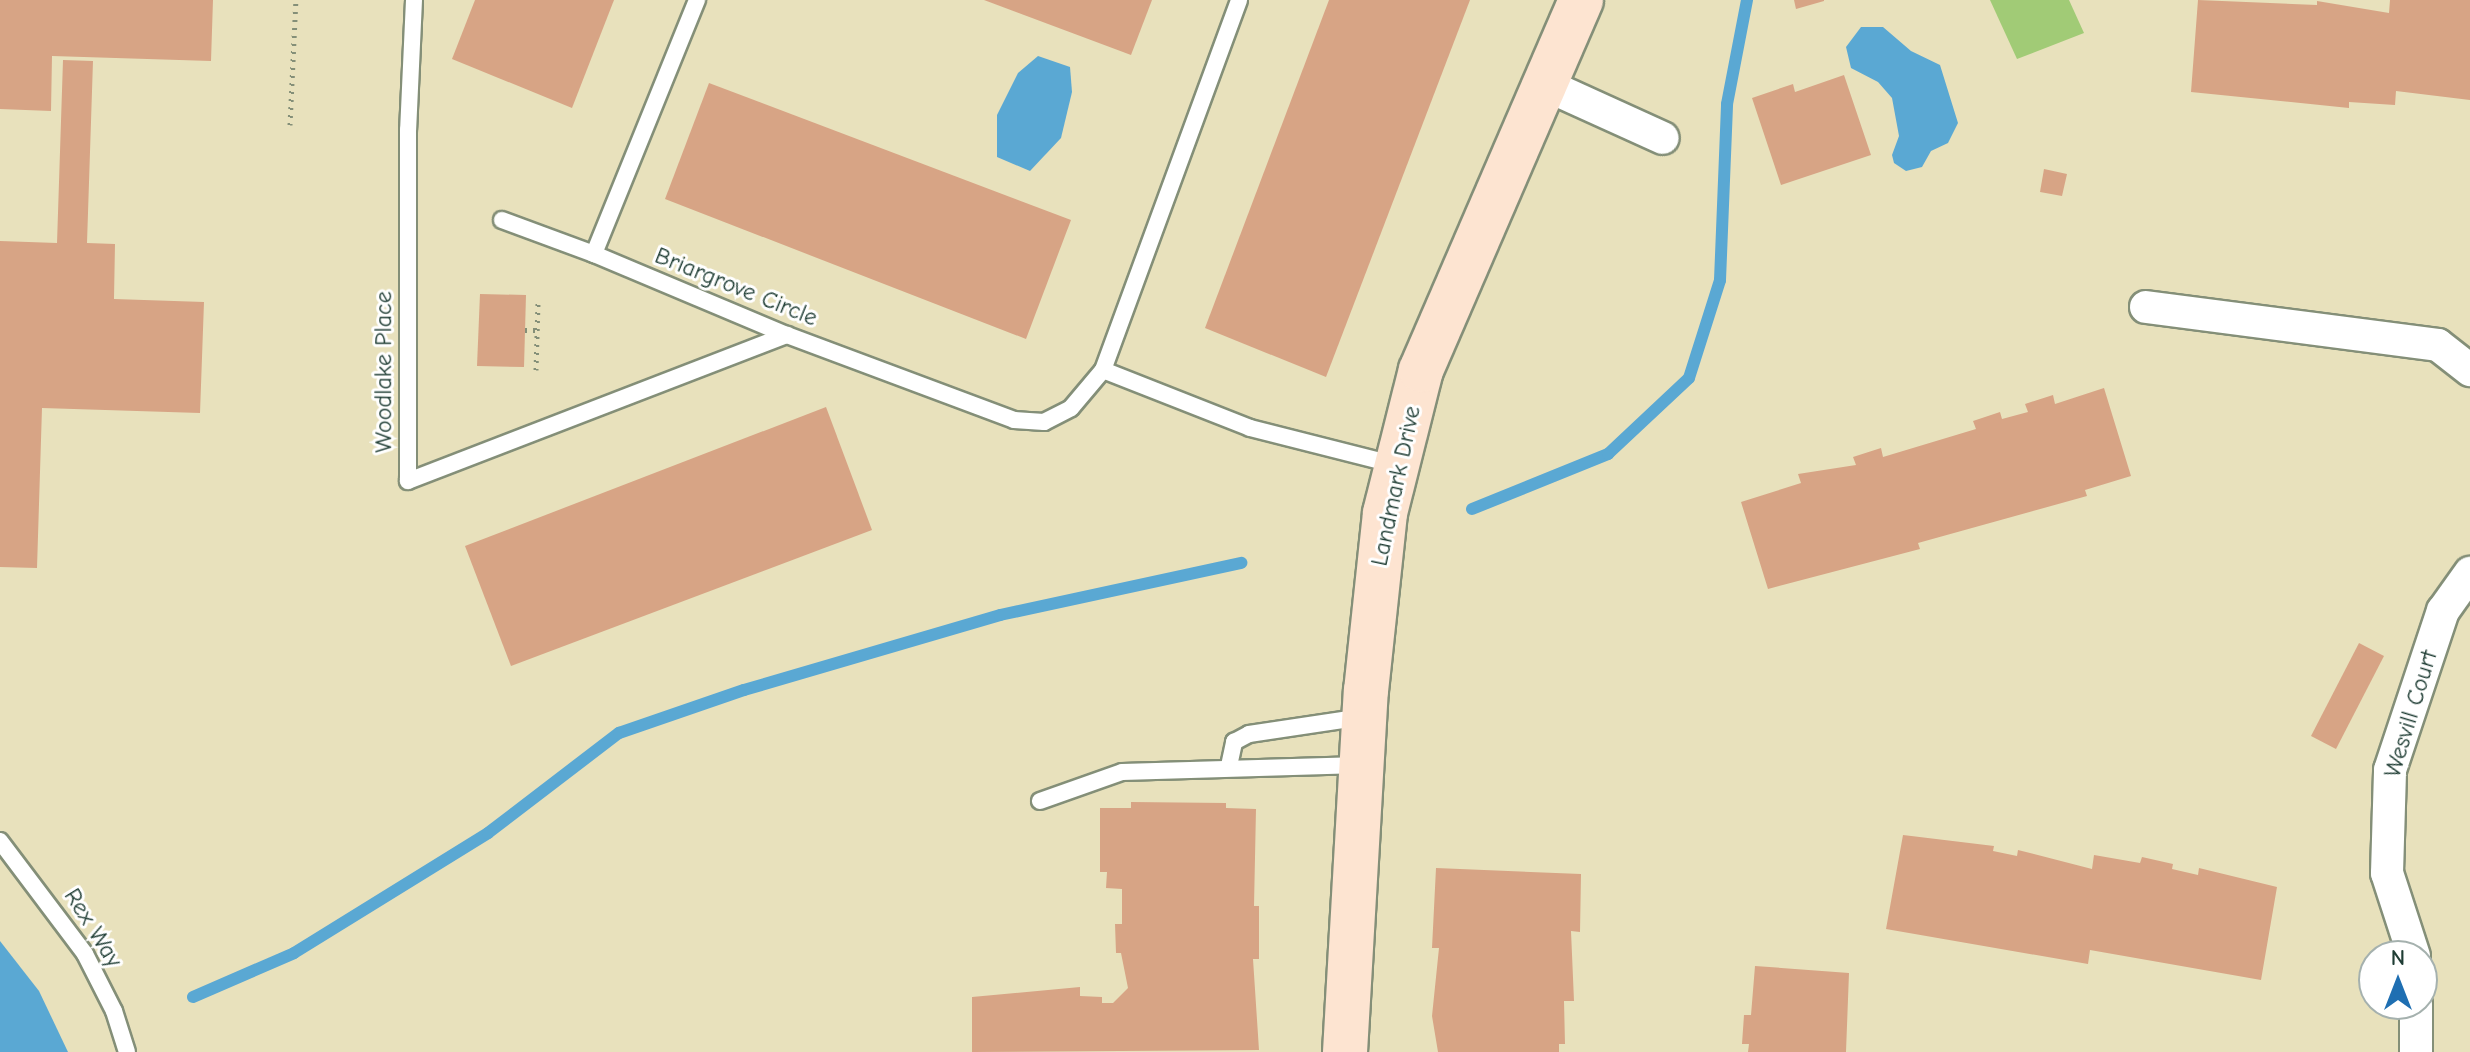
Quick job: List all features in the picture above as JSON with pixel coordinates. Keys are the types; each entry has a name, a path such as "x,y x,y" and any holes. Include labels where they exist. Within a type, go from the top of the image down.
{"street":[{"name":"Landmark Drive","path":"1345,1052 1361,765 1376,584 1397,465 1421,370 1468,253 1546,85 1581,0"},
{"path":"1546,85 1663,138"},
{"path":"2146,307 2438,345 2470,370"},
{"name":"Wesvill Court","path":"2409,940 2387,873 2390,770 2443,611 2470,573"},
{"path":"2416,1020 2416,1052"}],"lane":[{"name":"Woodlake Place","path":"414,0 408,130 408,481 787,335"},
{"path":"594,254 697,0"},
{"name":"Briargrove Circle","path":"502,220 594,254 787,335 1014,420 1044,422 1071,408 1103,370 1239,0"},
{"path":"1103,370 1250,428 1397,465"},
{"path":"1229,766 1234,742 1249,734 1365,717"},
{"path":"1040,801 1122,772 1229,766 1361,765"},
{"name":"Rex Way","path":"0,841 85,954 114,1011 127,1052"}],"path":[{"path":"290,125 296,0"},
{"path":"536,370 538,302"},
{"path":"525,330 537,330"}],"green space":[{"path":"1990,0 2069,0 2084,33 2017,59"}],"water":[{"path":"1861,27 1883,27 1911,51 1940,65 1958,123 1948,143 1931,151 1922,167 1906,171 1894,163 1892,155 1899,136 1892,98 1878,82 1851,68 1846,47"},
{"path":"1038,56 1070,67 1072,92 1061,138 1030,171 997,157 997,115 1018,73"},
{"path":"0,941 39,991 68,1052 0,1052"}],"building":[{"path":"0,0 213,0 211,61 52,56 51,111 0,109"},
{"path":"475,0 614,0 572,108 452,59"},
{"path":"984,0 1152,0 1131,55"},
{"path":"1329,0 1470,0 1326,377 1205,328"},
{"path":"1794,0 1824,0 1824,1 1796,9"},
{"path":"2198,0 2317,5 2317,1 2389,13 2390,0 2470,0 2470,100 2396,91 2395,105 2349,102 2349,108 2191,92"},
{"path":"63,60 93,61 87,243 115,244 114,299 204,302 200,413 42,408 37,568 0,567 0,241 57,243"},
{"path":"1844,75 1871,155 1781,185 1752,98 1793,84 1795,92"},
{"path":"709,83 1071,220 1026,339 665,199"},
{"path":"2044,169 2067,174 2062,196 2040,192"},
{"path":"480,294 526,295 524,367 477,366"},
{"path":"2104,388 2131,476 2085,490 2087,496 1918,543 1920,549 1768,589 1741,502 1801,483 1798,474 1856,465 1853,457 1881,448 1883,457 1976,429 1973,421 2000,412 2002,419 2028,412 2025,404 2053,395 2055,404"},
{"path":"826,407 872,530 511,666 465,546"},
{"path":"2359,643 2384,656 2336,749 2311,736"},
{"path":"1131,802 1226,803 1226,808 1256,809 1254,906 1259,906 1259,959 1253,959 1259,1050 972,1052 972,997 1080,987 1080,996 1102,997 1102,1003 1113,1003 1128,988 1121,953 1116,953 1115,924 1122,924 1122,889 1106,888 1107,872 1100,872 1100,808 1131,808"},
{"path":"1903,835 1994,846 1993,851 2017,856 2018,850 2092,869 2094,855 2140,863 2142,857 2173,864 2172,869 2198,875 2199,868 2277,887 2261,980 2090,950 2088,964 1886,929"},
{"path":"1436,868 1581,874 1580,932 1571,931 1574,1001 1564,1001 1565,1044 1559,1044 1559,1052 1438,1052 1432,1016 1439,948 1432,948"},
{"path":"1755,966 1849,973 1846,1052 1748,1052 1749,1044 1742,1044 1744,1015 1751,1015"}],"waterway":[{"path":"1472,509 1608,454 1689,378 1720,280 1727,104 1747,0"},
{"path":"193,997 294,953 488,833 619,733 744,690 1000,615 1241,563"}]}
